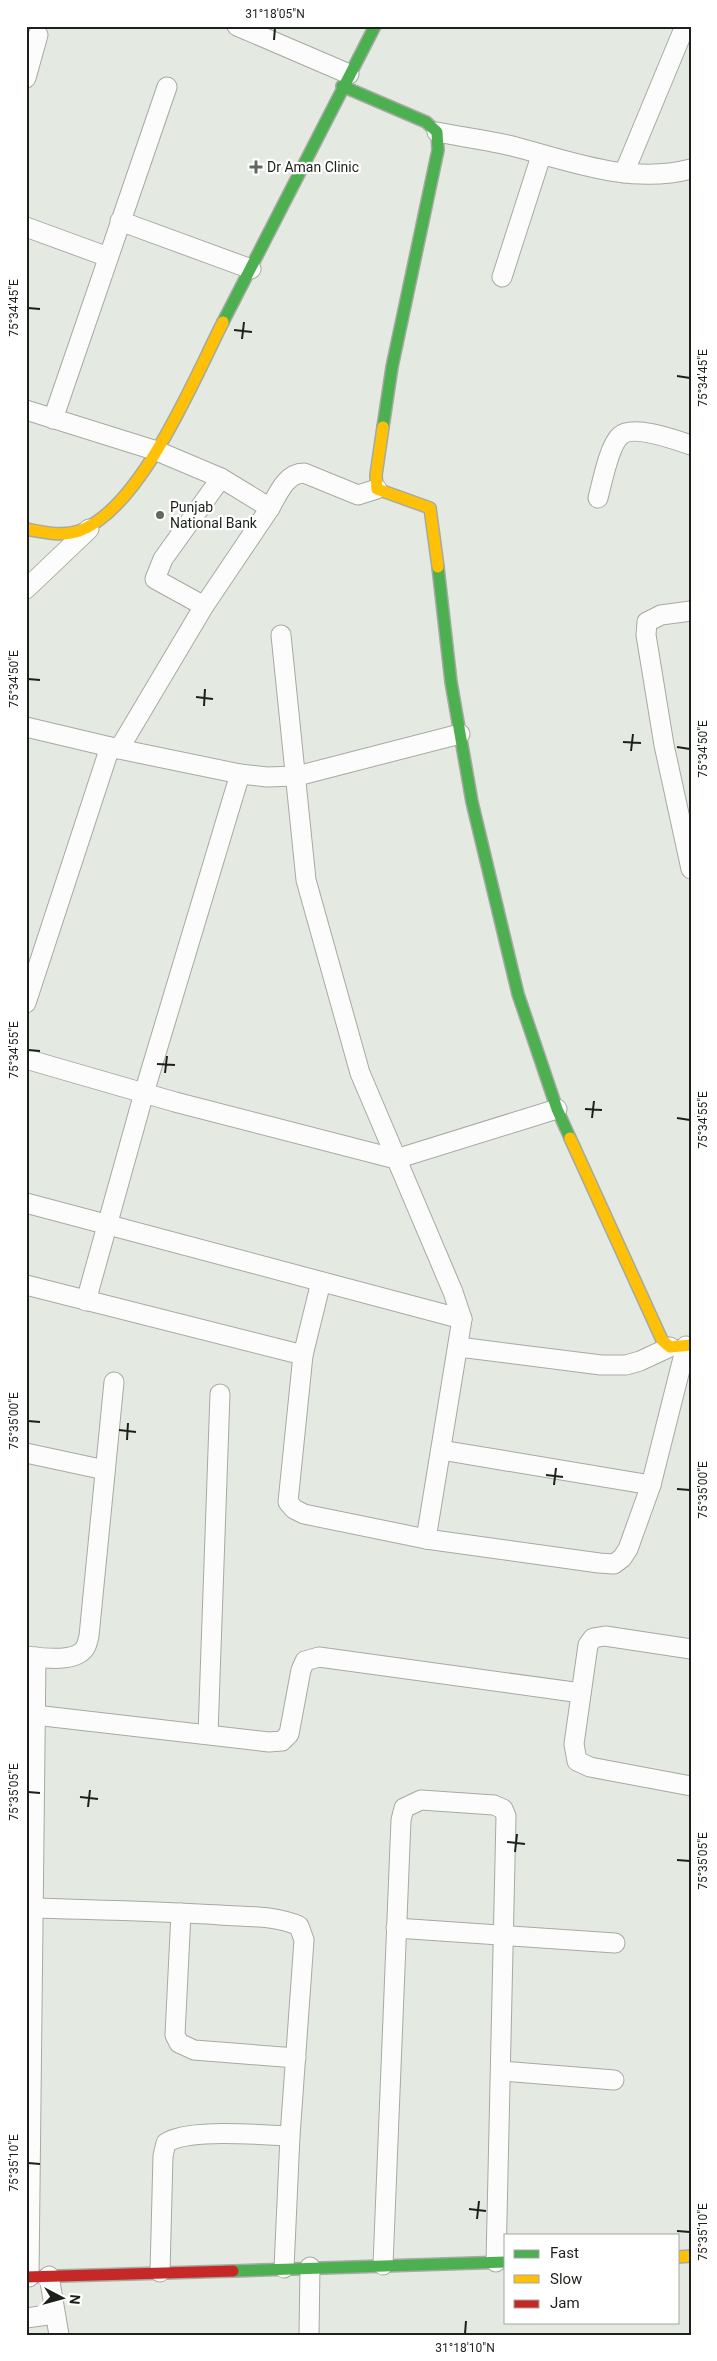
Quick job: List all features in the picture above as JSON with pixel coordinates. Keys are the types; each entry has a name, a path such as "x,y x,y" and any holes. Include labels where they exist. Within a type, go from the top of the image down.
{"street":[{"path":"237,26 426,122 437,132 512,146 541,156 624,173 671,174 691,169"},
{"path":"26,588 113,508 157,450 374,26"},
{"path":"624,173 685,26"},
{"path":"26,78 38,35"},
{"path":"52,419 167,87"},
{"path":"377,489 376,475 392,367 438,150 437,132"},
{"path":"502,277 541,156"},
{"path":"120,222 251,269"},
{"path":"26,227 108,257"},
{"path":"26,410 157,450 221,478 270,508"},
{"path":"598,498 614,444 620,436 628,432 644,432 691,445"},
{"path":"26,1002 115,748 204,606 290,477 296,473 304,473 358,495 377,489 388,496 420,503 430,508 433,520 451,682 472,802 518,994 557,1109 662,1340 682,1346"},
{"path":"204,606 155,579 163,559 221,478"},
{"path":"26,529 62,534 89,529"},
{"path":"691,611 653,618 647,622 646,635 664,745 691,869"},
{"path":"281,635 297,776 306,880 360,1073 453,1292 462,1319 459,1347 426,1539"},
{"path":"26,726 115,748 240,774 268,777 297,776 460,734"},
{"path":"86,1301 144,1093 240,774"},
{"path":"26,1059 144,1093 396,1159 557,1109"},
{"path":"26,1203 462,1319"},
{"path":"321,1282 302,1355 288,1502 294,1509 304,1514 426,1539 614,1564 622,1558 628,1548 651,1485 682,1346"},
{"path":"26,1285 302,1355"},
{"path":"459,1347 601,1365 626,1364 640,1361 682,1346"},
{"path":"114,1382 89,1636 85,1648 78,1654 67,1657 31,1656 35,1715 34,1908 27,2277 501,2262 501,2071 506,1816 503,1809 494,1805 421,1800 404,1808 401,1820 383,2265"},
{"path":"208,1734 220,1394"},
{"path":"441,1450 651,1485"},
{"path":"26,1452 105,1470"},
{"path":"691,1649 606,1636 593,1638 588,1645 574,1744 576,1760 590,1767 691,1786"},
{"path":"35,1715 269,1742 282,1741 289,1734 301,1670 305,1661 311,1657 581,1694"},
{"path":"34,1908 271,1918 287,1920 299,1926 304,1940 290,2136 284,2268"},
{"path":"181,1913 175,2035 179,2044 194,2050 296,2058"},
{"path":"396,1928 615,1944"},
{"path":"501,2071 614,2080"},
{"path":"160,2272 163,2156 166,2143 174,2138 191,2135 290,2136"},
{"path":"309,2335 310,2267"},
{"path":"49,2276 59,2335"},
{"path":"26,2318 55,2314"}],"traffic: fast":[{"path":"223,322 375,26"},
{"path":"342,86 426,122 437,132 438,150 392,367 383,427"},
{"path":"438,567 451,682 472,802 518,994 557,1109 570,1138"},
{"path":"233,2271 504,2262"}],"traffic: slow":[{"path":"26,529 46,533 73,533 102,518 124,497 163,440 223,322"},
{"path":"383,427 376,475 377,489 430,508 438,567"},
{"path":"570,1138 662,1340 670,1347 691,1345"},
{"path":"680,2257 691,2256"}],"traffic: jam":[{"path":"26,2277 233,2271"}],"place":[{"name":"Dr Aman Clinic","path":"256,167"},
{"name":"Punjab National Bank","path":"160,515"}]}
